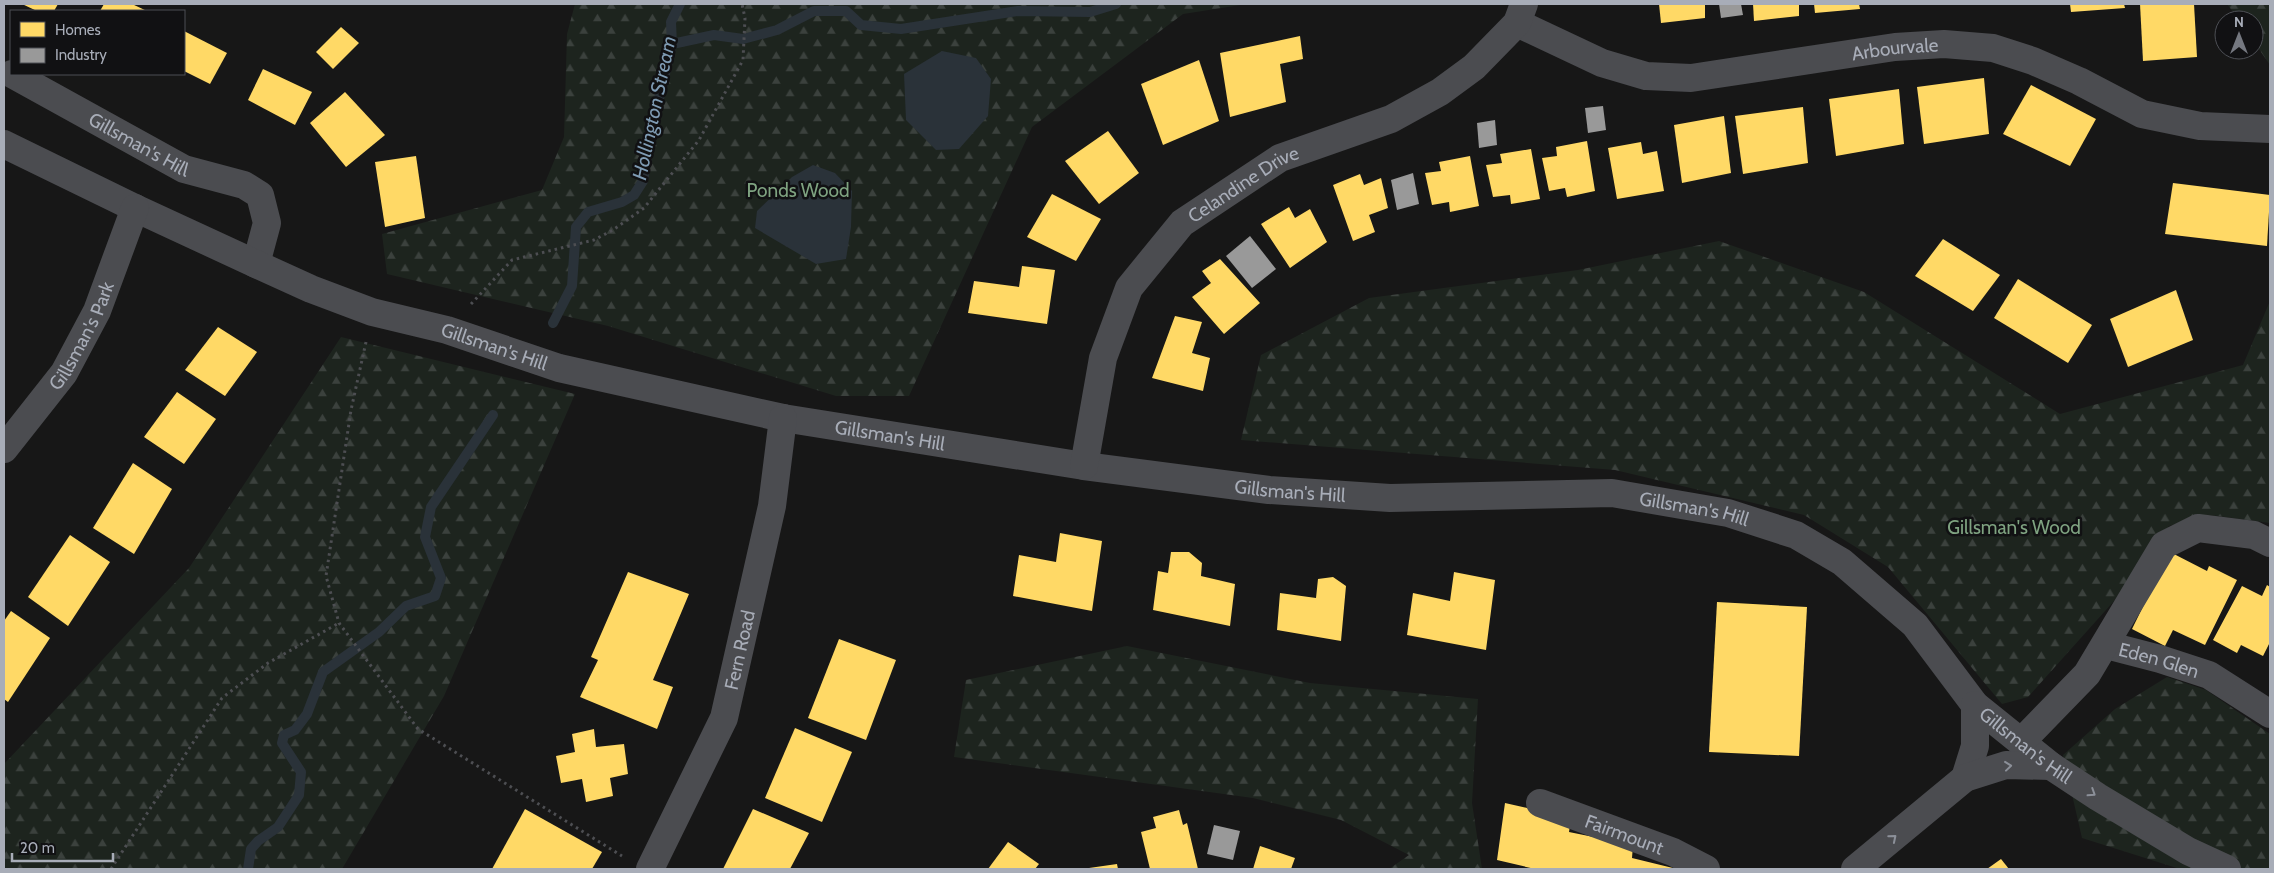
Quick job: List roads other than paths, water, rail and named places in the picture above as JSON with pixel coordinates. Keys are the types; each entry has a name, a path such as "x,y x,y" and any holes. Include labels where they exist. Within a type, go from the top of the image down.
{"street":[{"name":"Arbourvale","path":"1521,13 1602,64 1646,76 1691,78 1895,47 1944,44 1993,48 2041,64 2079,81 2142,114 2200,126 2270,129"},
{"name":"Celandine Drive","path":"1084,466 1103,358 1129,288 1182,223 1280,158 1391,119 1440,92 1474,67 1521,13"},
{"name":"Gillsman's Hill","path":"14,75 184,169 244,184 260,195 267,223 256,264"},
{"name":"Gillsman's Hill","path":"4,144 256,264 311,289 372,312 447,330 559,368 784,418 1084,466 1269,490 1390,498 1612,493 1728,513 1796,535 1842,562 1915,624 1975,705 2021,742 2052,766 2188,851 2227,869"},
{"name":"Gillsman's Park","path":"4,449 64,373 97,311 135,208"},
{"name":"Fern Road","path":"639,865 724,718 772,506 784,418"},
{"path":"2106,645 2164,546 2198,528 2254,535 2270,543"},
{"name":"Eden Glen","path":"2021,742 2087,674 2106,645 2160,659 2209,675 2270,714"},
{"path":"1965,778 1975,746 1975,705"},
{"path":"1855,869 1965,778 2006,765 2052,766"},
{"name":"Fairmount","path":"1540,803 1673,852 1706,869"}],"waterway":[{"name":"Hollington Stream","path":"553,323 572,286 576,227 588,212 622,202 634,195 643,181 651,132 672,44 671,22 680,4"},
{"path":"672,44 714,35 743,39 777,30 814,11 846,11 861,25 901,29 1018,11 1090,12 1116,4"},
{"name":"Hollington Stream","path":"248,869 251,849 258,841 278,827 299,795 301,772 282,743 284,735 295,730 307,714 323,672 379,632 406,606 435,596 441,578 425,537 431,507 493,415"}],"park label":[{"name":"Ponds Wood","path":"798,190"},
{"name":"Gillsman's Wood","path":"2014,527"}]}
